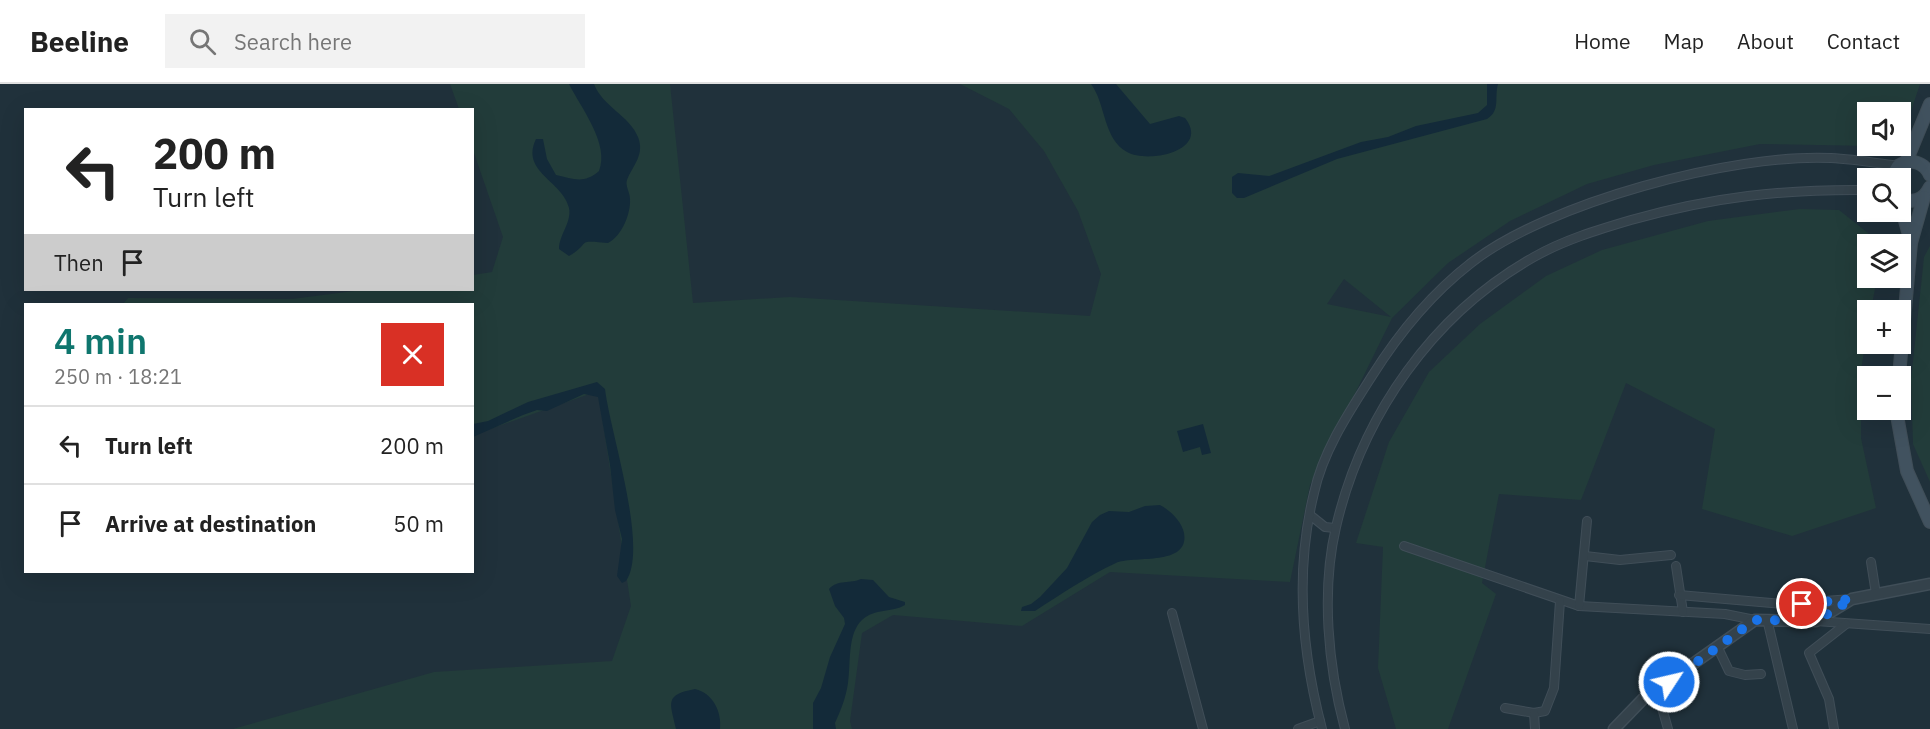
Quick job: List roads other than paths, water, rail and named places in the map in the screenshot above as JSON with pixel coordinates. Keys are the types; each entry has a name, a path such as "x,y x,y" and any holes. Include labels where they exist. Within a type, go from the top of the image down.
{"main road":[{"path":"1899,168 1930,104"},
{"path":"1902,164 1919,163 1930,176"},
{"path":"1911,201 1928,191"},
{"path":"1911,243 1928,191"},
{"path":"1900,366 1907,288"},
{"path":"1898,420 1907,471 1930,522"}],"street":[{"path":"1298,729 1321,725 1306,650 1303,595 1310,515 1319,477 1343,420 1423,306 1472,262 1524,230 1580,206 1661,182 1738,165 1830,158 1902,164"},
{"path":"1345,729 1332,656 1328,590 1335,528 1351,477 1373,425 1404,372 1442,329 1490,284 1535,256 1588,232 1666,210 1752,194 1803,189 1857,190"},
{"path":"1310,515 1325,527 1335,528"},
{"path":"1579,603 1586,556 1587,521"},
{"path":"1404,546 1560,601 1579,603 1783,604 1847,601 1930,584"},
{"path":"1586,556 1620,560 1671,555"},
{"path":"1871,562 1876,594"},
{"path":"1676,566 1681,604"},
{"path":"1504,708 1534,713 1545,711 1554,688 1560,601"},
{"path":"1821,618 1847,601"},
{"path":"1681,604 1755,620 1821,618 1846,624 1930,628"},
{"path":"1172,613 1203,729"},
{"path":"1767,619 1793,729"},
{"path":"1614,729 1627,713 1755,620"},
{"path":"1834,729 1829,699 1809,653 1846,624"},
{"path":"1718,648 1729,671 1745,675 1761,674"},
{"path":"1657,690 1668,729"},
{"path":"1534,713 1535,729"}],"water":[{"path":"569,84 594,84 603,99 634,129 640,149 627,180 630,205 621,230 608,243 587,242 569,256 559,249 569,218 569,208 559,190 538,168 533,150 536,139 543,139 547,159 556,175 584,179 599,171 601,149 598,138"},
{"path":"1091,84 1116,84 1150,124 1179,116 1185,118 1191,129 1190,139 1174,152 1161,155 1137,155 1127,152 1113,139 1100,101"},
{"path":"1487,84 1498,84 1496,108 1487,119 1337,159 1244,198 1237,198 1232,193 1232,177 1238,173 1269,176 1361,142 1388,137 1416,126 1478,113 1487,105"},
{"path":"597,382 605,389 631,517 632,565 626,581 622,583 617,576 622,539 615,510 598,397 584,394 547,411 537,410 474,437 474,424 488,421 528,402"},
{"path":"1203,424 1211,453 1202,455 1200,447 1183,452 1177,431"},
{"path":"1160,505 1175,517 1183,529 1183,544 1178,551 1159,558 1116,563 1085,579 1035,611 1021,611 1022,607 1040,597 1067,568 1092,522 1100,515 1109,511 1129,512 1145,506"},
{"path":"861,579 873,580 889,597 905,602 905,605 867,616 857,626 850,650 847,688 835,723 836,729 813,729 813,703 845,624 829,589 836,584"},
{"path":"695,689 707,695 715,704 720,729 676,729 672,701 678,694"}]}
